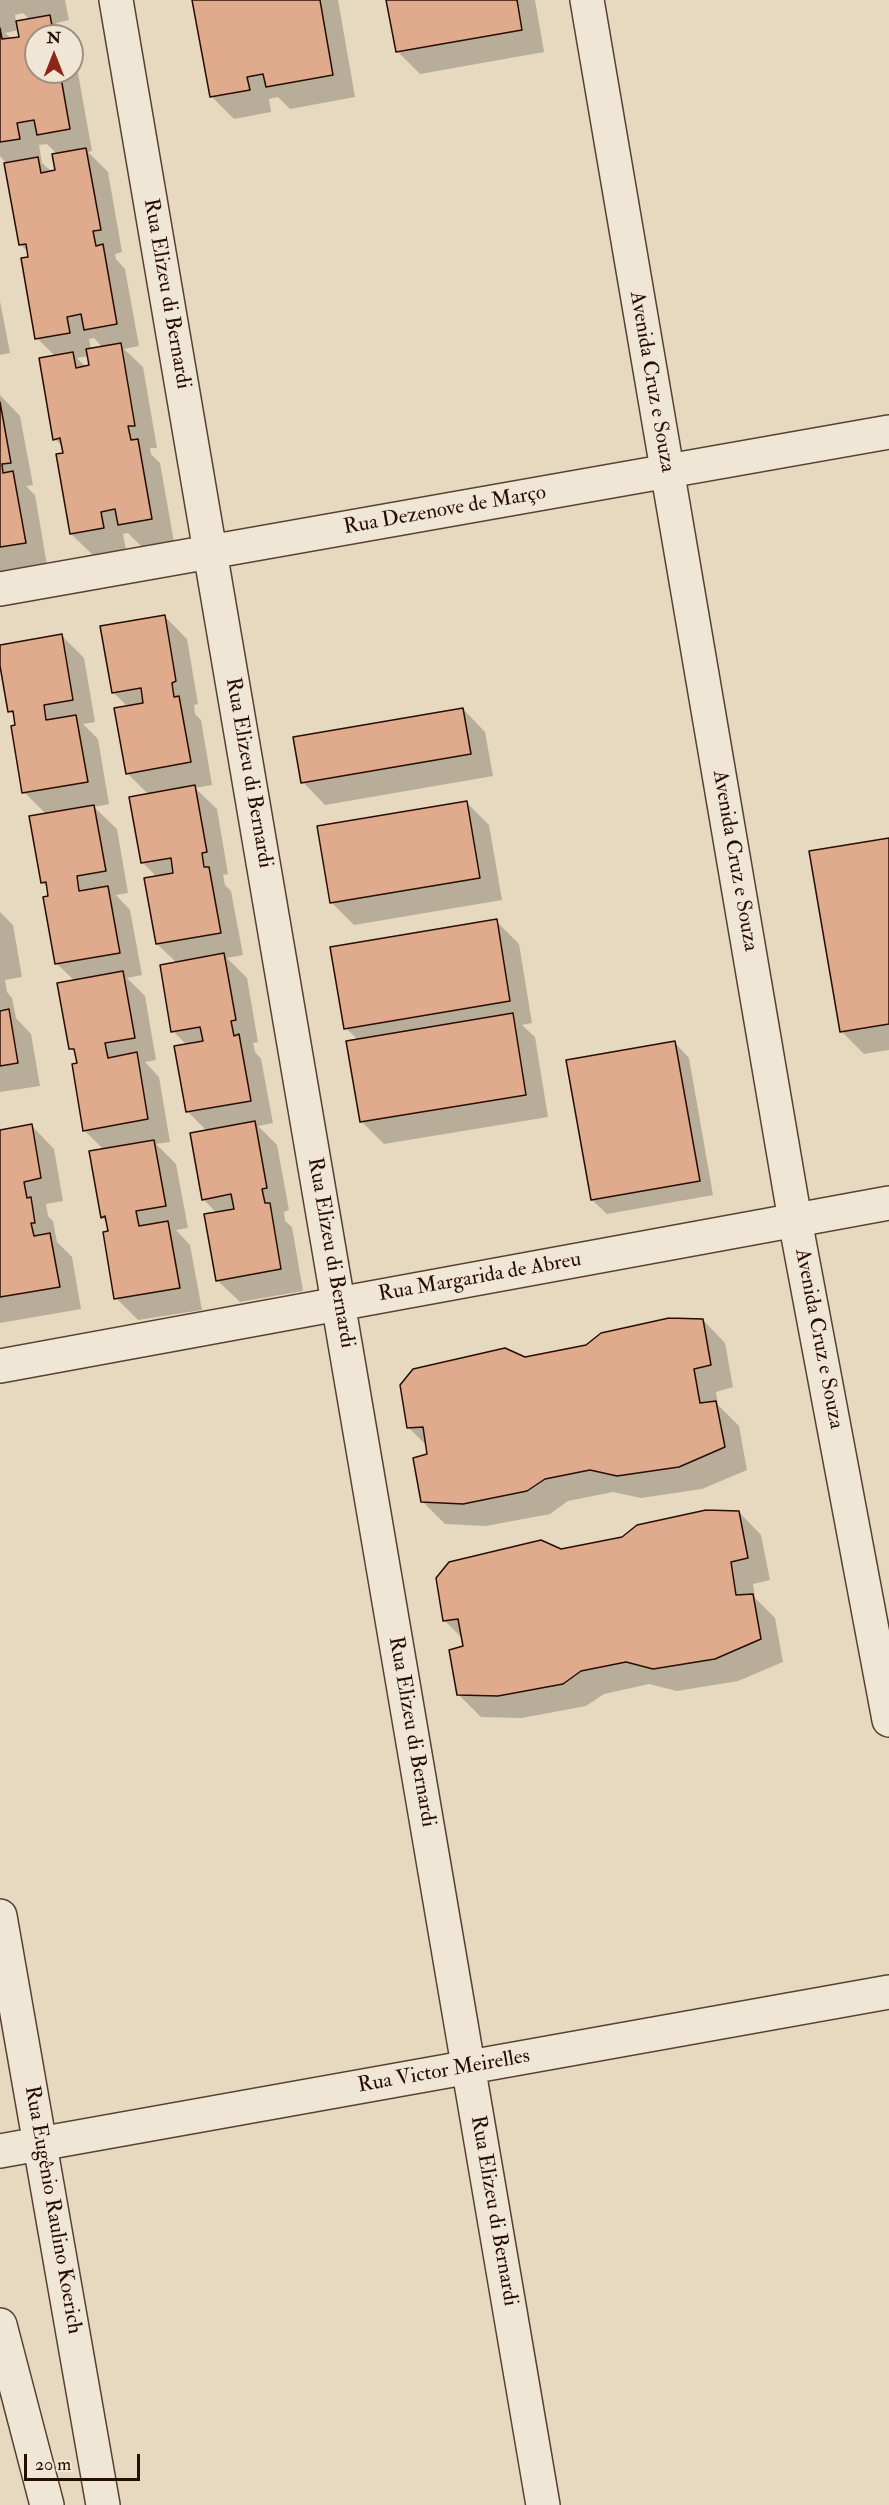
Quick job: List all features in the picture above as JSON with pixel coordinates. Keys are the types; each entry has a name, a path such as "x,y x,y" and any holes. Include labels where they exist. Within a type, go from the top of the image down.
{"street":[{"name":"Rua Elizeu di Bernardi","path":"116,0 543,2505"},
{"name":"Avenida Cruz e Souza","path":"587,0 795,1220 889,1720"},
{"name":"Rua Dezenove de Março","path":"0,589 889,432"},
{"name":"Rua Margarida de Abreu","path":"0,1366 889,1203"},
{"name":"Rua Eugênio Raulino Koerich","path":"0,1916 103,2505"},
{"name":"Rua Victor Meirelles","path":"0,2151 889,1992"},
{"path":"0,2325 47,2505"}],"building":[{"path":"192,0 320,0 333,75 266,87 263,74 247,77 250,90 210,97"},
{"path":"386,0 517,0 522,30 396,52"},
{"path":"50,15 52,24 24,24 24,84 62,84 70,129 37,135 34,120 17,123 20,139 0,142 0,28 2,39 19,37 16,21"},
{"path":"86,148 101,230 93,231 96,246 103,244 117,324 84,330 81,314 67,317 70,333 35,339 21,258 28,257 26,244 19,245 4,163 38,157 41,173 55,170 52,154"},
{"path":"121,343 135,426 128,426 131,440 138,439 152,519 118,525 115,509 101,512 104,528 70,534 56,454 63,453 60,438 53,440 39,358 73,352 76,368 89,365 86,349"},
{"path":"0,402 11,463 2,464 3,473 13,471 26,543 0,547"},
{"path":"165,615 176,681 172,683 174,697 179,696 191,762 126,774 114,708 143,703 141,688 112,693 100,626"},
{"path":"62,634 73,700 44,705 46,720 76,715 88,782 22,793 11,726 15,725 13,711 8,712 0,666 0,645"},
{"path":"463,708 471,754 301,783 293,737"},
{"path":"195,785 207,852 202,853 204,867 209,867 221,933 156,944 144,878 173,873 171,858 141,863 129,797"},
{"path":"467,801 480,878 330,903 317,826"},
{"path":"94,805 106,871 77,876 79,891 108,886 120,953 55,964 43,897 48,896 46,882 41,883 29,816"},
{"path":"889,838 889,1024 840,1032 809,851"},
{"path":"497,919 510,1001 344,1029 330,947"},
{"path":"224,953 236,1020 231,1021 234,1036 239,1034 251,1101 186,1112 174,1046 203,1041 200,1027 171,1032 160,965"},
{"path":"123,971 135,1038 105,1043 108,1058 137,1052 148,1119 83,1131 72,1064 77,1063 74,1049 69,1049 57,983"},
{"path":"9,1009 18,1063 0,1066 0,1011"},
{"path":"513,1013 526,1095 360,1122 346,1041"},
{"path":"675,1041 700,1181 591,1200 566,1060"},
{"path":"255,1121 267,1188 262,1189 265,1203 270,1203 281,1269 216,1281 204,1214 234,1209 231,1194 202,1200 190,1133"},
{"path":"32,1124 41,1178 24,1182 27,1198 31,1197 35,1223 31,1223 34,1236 50,1233 60,1287 0,1297 0,1130"},
{"path":"154,1140 166,1206 136,1211 139,1226 168,1221 180,1288 114,1299 103,1232 108,1231 105,1216 101,1218 89,1151"},
{"path":"669,1318 703,1319 711,1365 694,1369 700,1403 716,1401 725,1447 679,1467 617,1476 590,1470 545,1479 527,1491 463,1504 421,1502 413,1458 427,1454 423,1427 407,1428 400,1385 413,1369 505,1348 525,1357 586,1345 601,1333"},
{"path":"706,1510 739,1511 748,1558 731,1562 736,1595 753,1594 761,1639 715,1659 653,1669 626,1662 581,1671 563,1684 498,1696 457,1695 449,1650 463,1646 458,1619 443,1621 436,1578 449,1562 541,1540 561,1549 622,1537 637,1525"}]}
